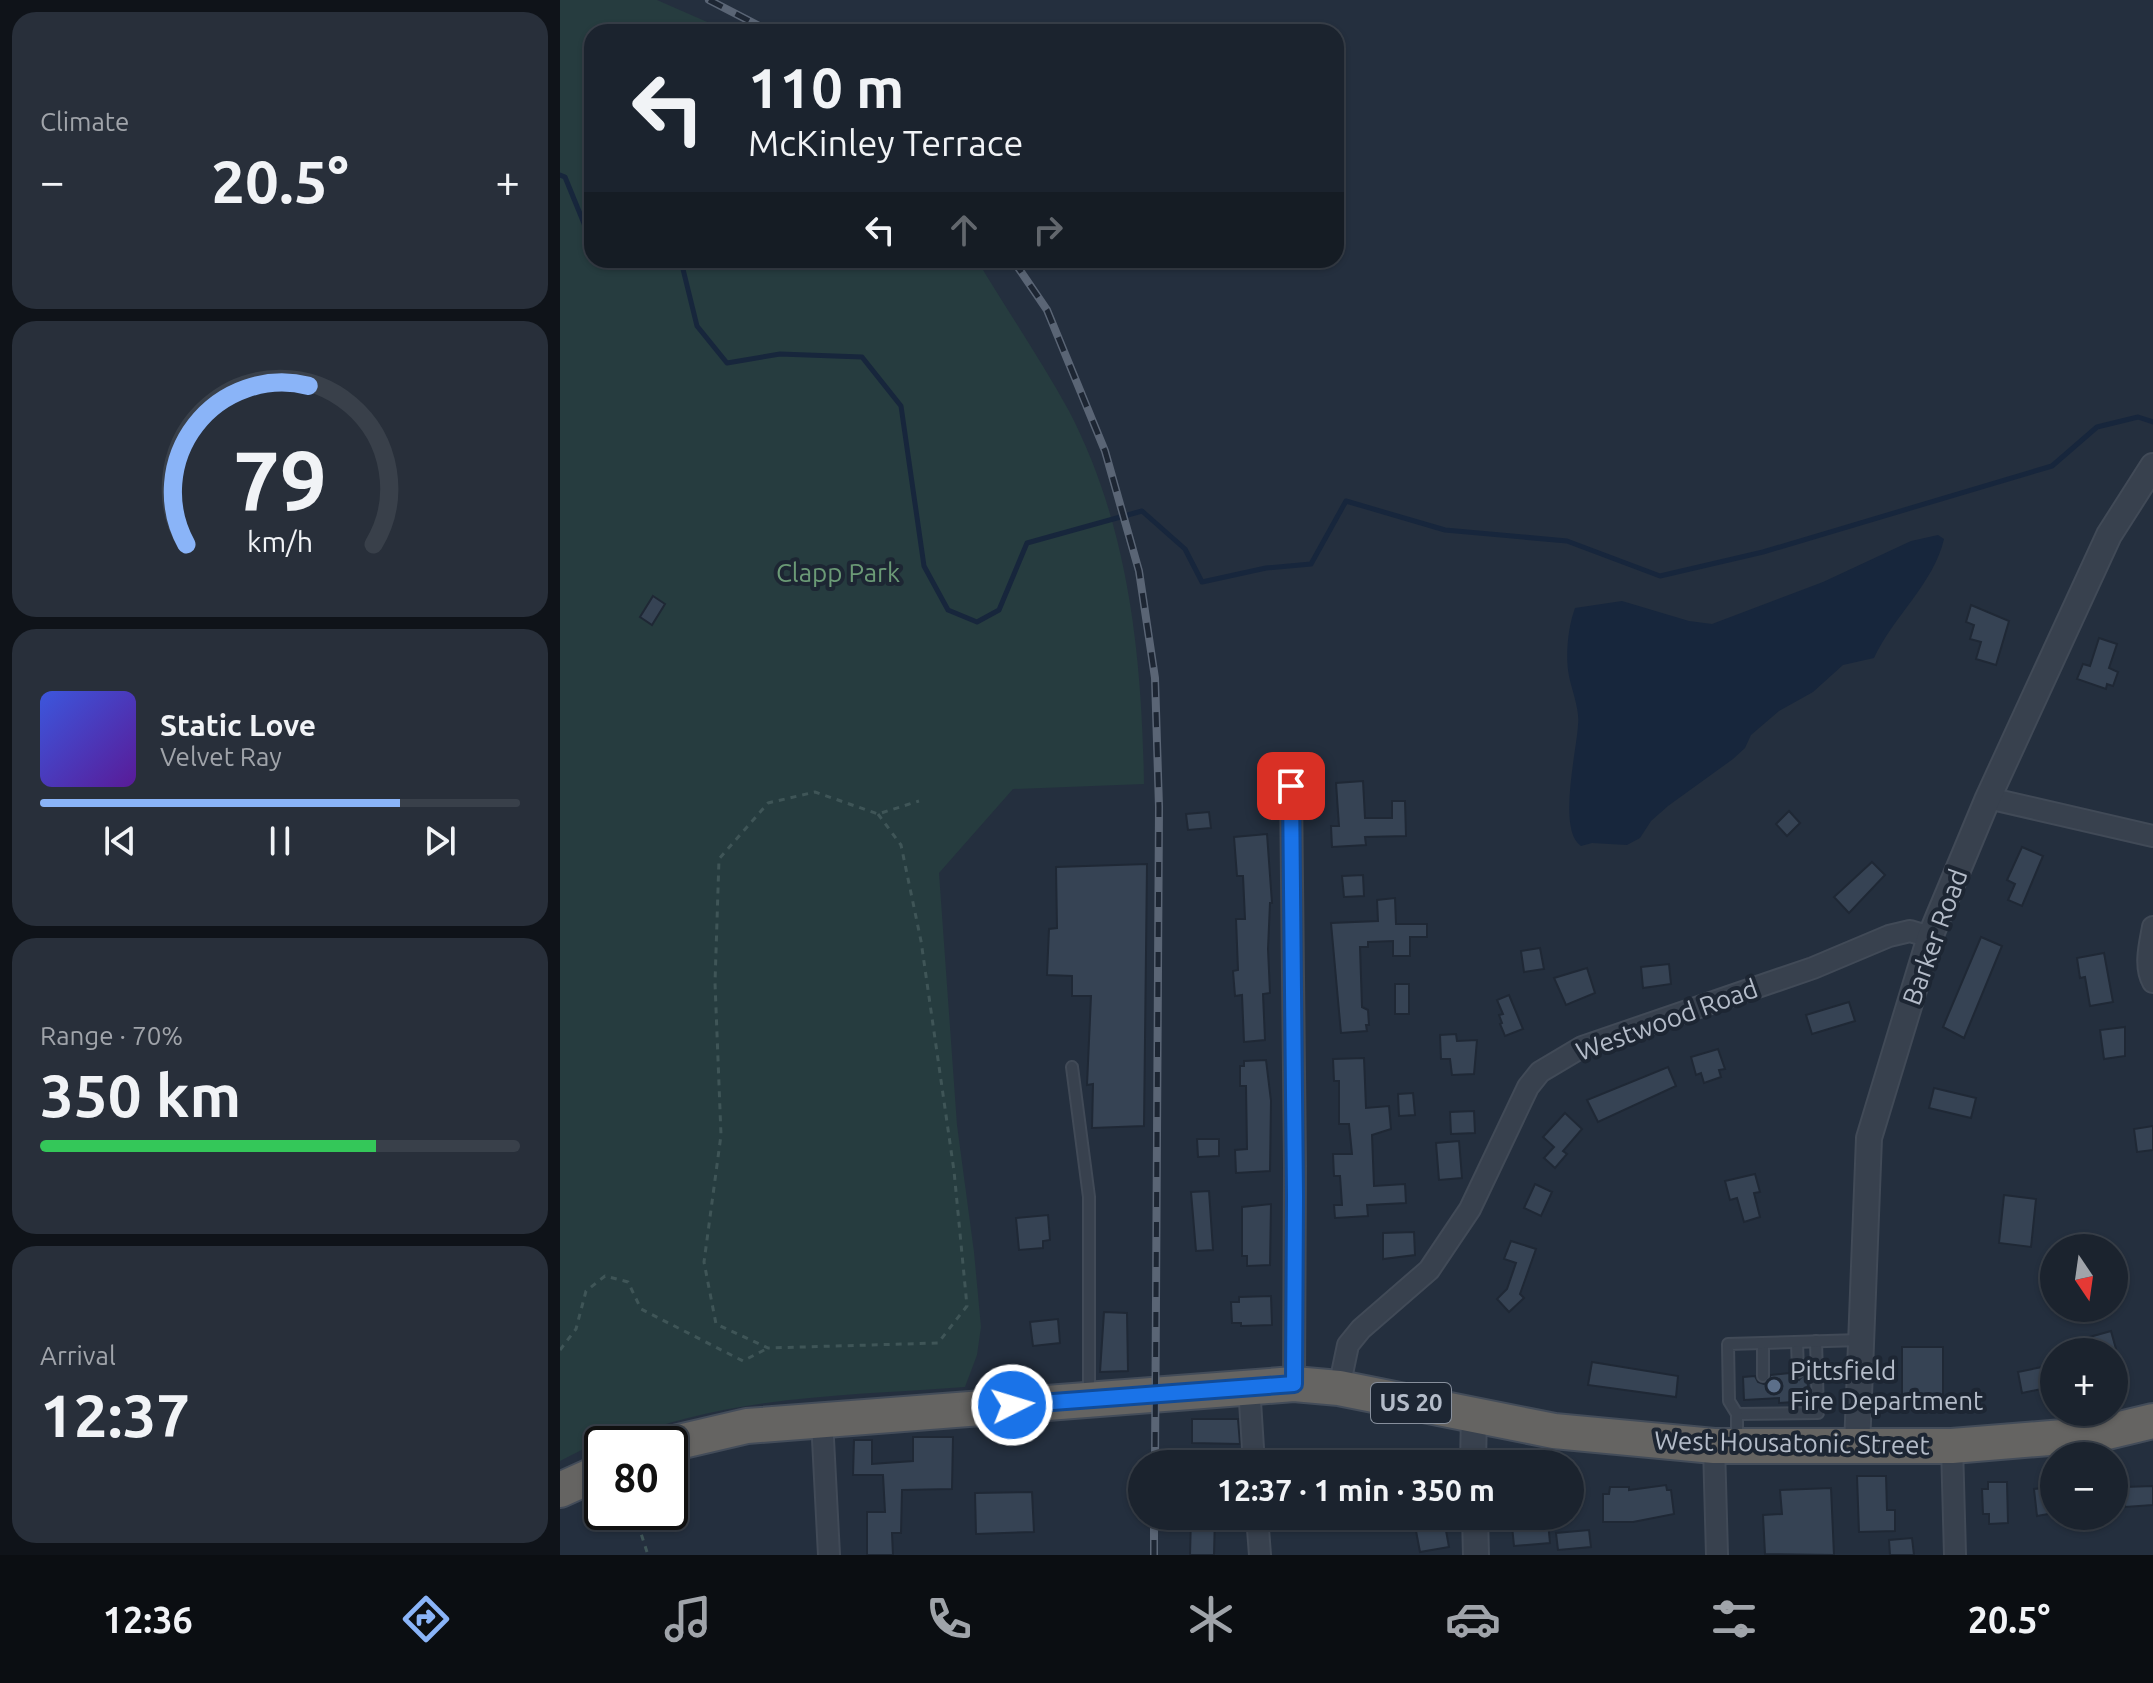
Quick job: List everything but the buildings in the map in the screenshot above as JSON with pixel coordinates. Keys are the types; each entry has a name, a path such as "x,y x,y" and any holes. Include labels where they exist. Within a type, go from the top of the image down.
{"highway":[{"name":"West Housatonic Street","path":"688,1440 747,1426 1294,1384 1339,1388 1554,1431 1729,1435 1857,1447 1952,1446 2099,1434 2153,1421"},
{"path":"560,1490 584,1479"}],"street":[{"name":"Barker Road","path":"1857,1447 1869,1138 1930,937 1988,798 2109,535 2153,466"},
{"path":"1291,786 1294,1384"},
{"path":"1988,798 2153,836"},
{"path":"2153,927 2148,955 2153,982"},
{"name":"Westwood Road","path":"1339,1388 1348,1345 1361,1329 1429,1270 1448,1244 1470,1209 1523,1096 1540,1072 1582,1047 1813,968 1889,936 1910,931 1930,937"},
{"path":"1249,1386 1253,1450"},
{"path":"1473,1450 1474,1413"},
{"path":"822,1420 829,1555"},
{"path":"1717,1555 1729,1435"},
{"path":"1952,1446 1955,1555"},
{"path":"1258,1530 1260,1555"},
{"path":"1475,1530 1476,1555"}],"lane":[{"path":"1072,1067 1089,1197 1089,1399"},
{"path":"1729,1435 1728,1344 1860,1340"},
{"path":"1729,1435 1765,1414 1799,1408 1818,1413 1816,1341"},
{"path":"1797,1342 1798,1372"},
{"path":"1763,1343 1763,1376"},
{"path":"1764,1399 1765,1414"}],"path":[{"path":"560,1350 576,1329 586,1291 605,1276 628,1282 641,1309 743,1361 768,1348 938,1343 967,1306 954,1171 921,941 901,845 878,814 815,792 768,803 719,859 715,983 721,1135 704,1262 716,1324 768,1348"},
{"path":"878,814 919,801"},
{"path":"640,1530 648,1555"}],"green space":[{"name":"Clapp Park","path":"560,0 657,0 712,24 584,24 584,268 982,268 1069,411 1106,500 1119,546 1135,640 1144,784 1013,789 939,873 957,1125 981,1327 977,1355 965,1387 786,1400 699,1415 660,1426 584,1426 584,1449 560,1461"}],"water":[{"path":"1938,535 1944,539 1932,570 1874,658 1843,665 1813,692 1779,711 1751,735 1745,748 1733,759 1651,821 1640,838 1627,845 1592,843 1581,846 1570,824 1569,807 1578,719 1567,660 1575,608 1622,601 1689,621 1712,624 1823,582 1911,541"}],"waterway":[{"path":"560,175 565,177 584,223"},
{"path":"683,268 697,326 727,363 780,354 862,357 901,406 924,566 948,610 977,622 999,610 1027,543 1142,511 1185,549 1202,582 1266,568 1311,564 1346,501 1445,530 1567,541 1660,576 1763,552 2052,466 2097,427 2138,417 2153,422"}],"railway":[{"path":"709,0 756,24"},
{"path":"1018,268 1047,310 1105,451 1139,571 1155,678 1159,807 1155,1450"},
{"path":"1154,1530 1154,1555"}],"place":[{"name":"Pittsfield Fire Department","path":"1774,1386"}],"route":[{"path":"1012,1405 1294,1384 1296,1289 1291,786"}]}
